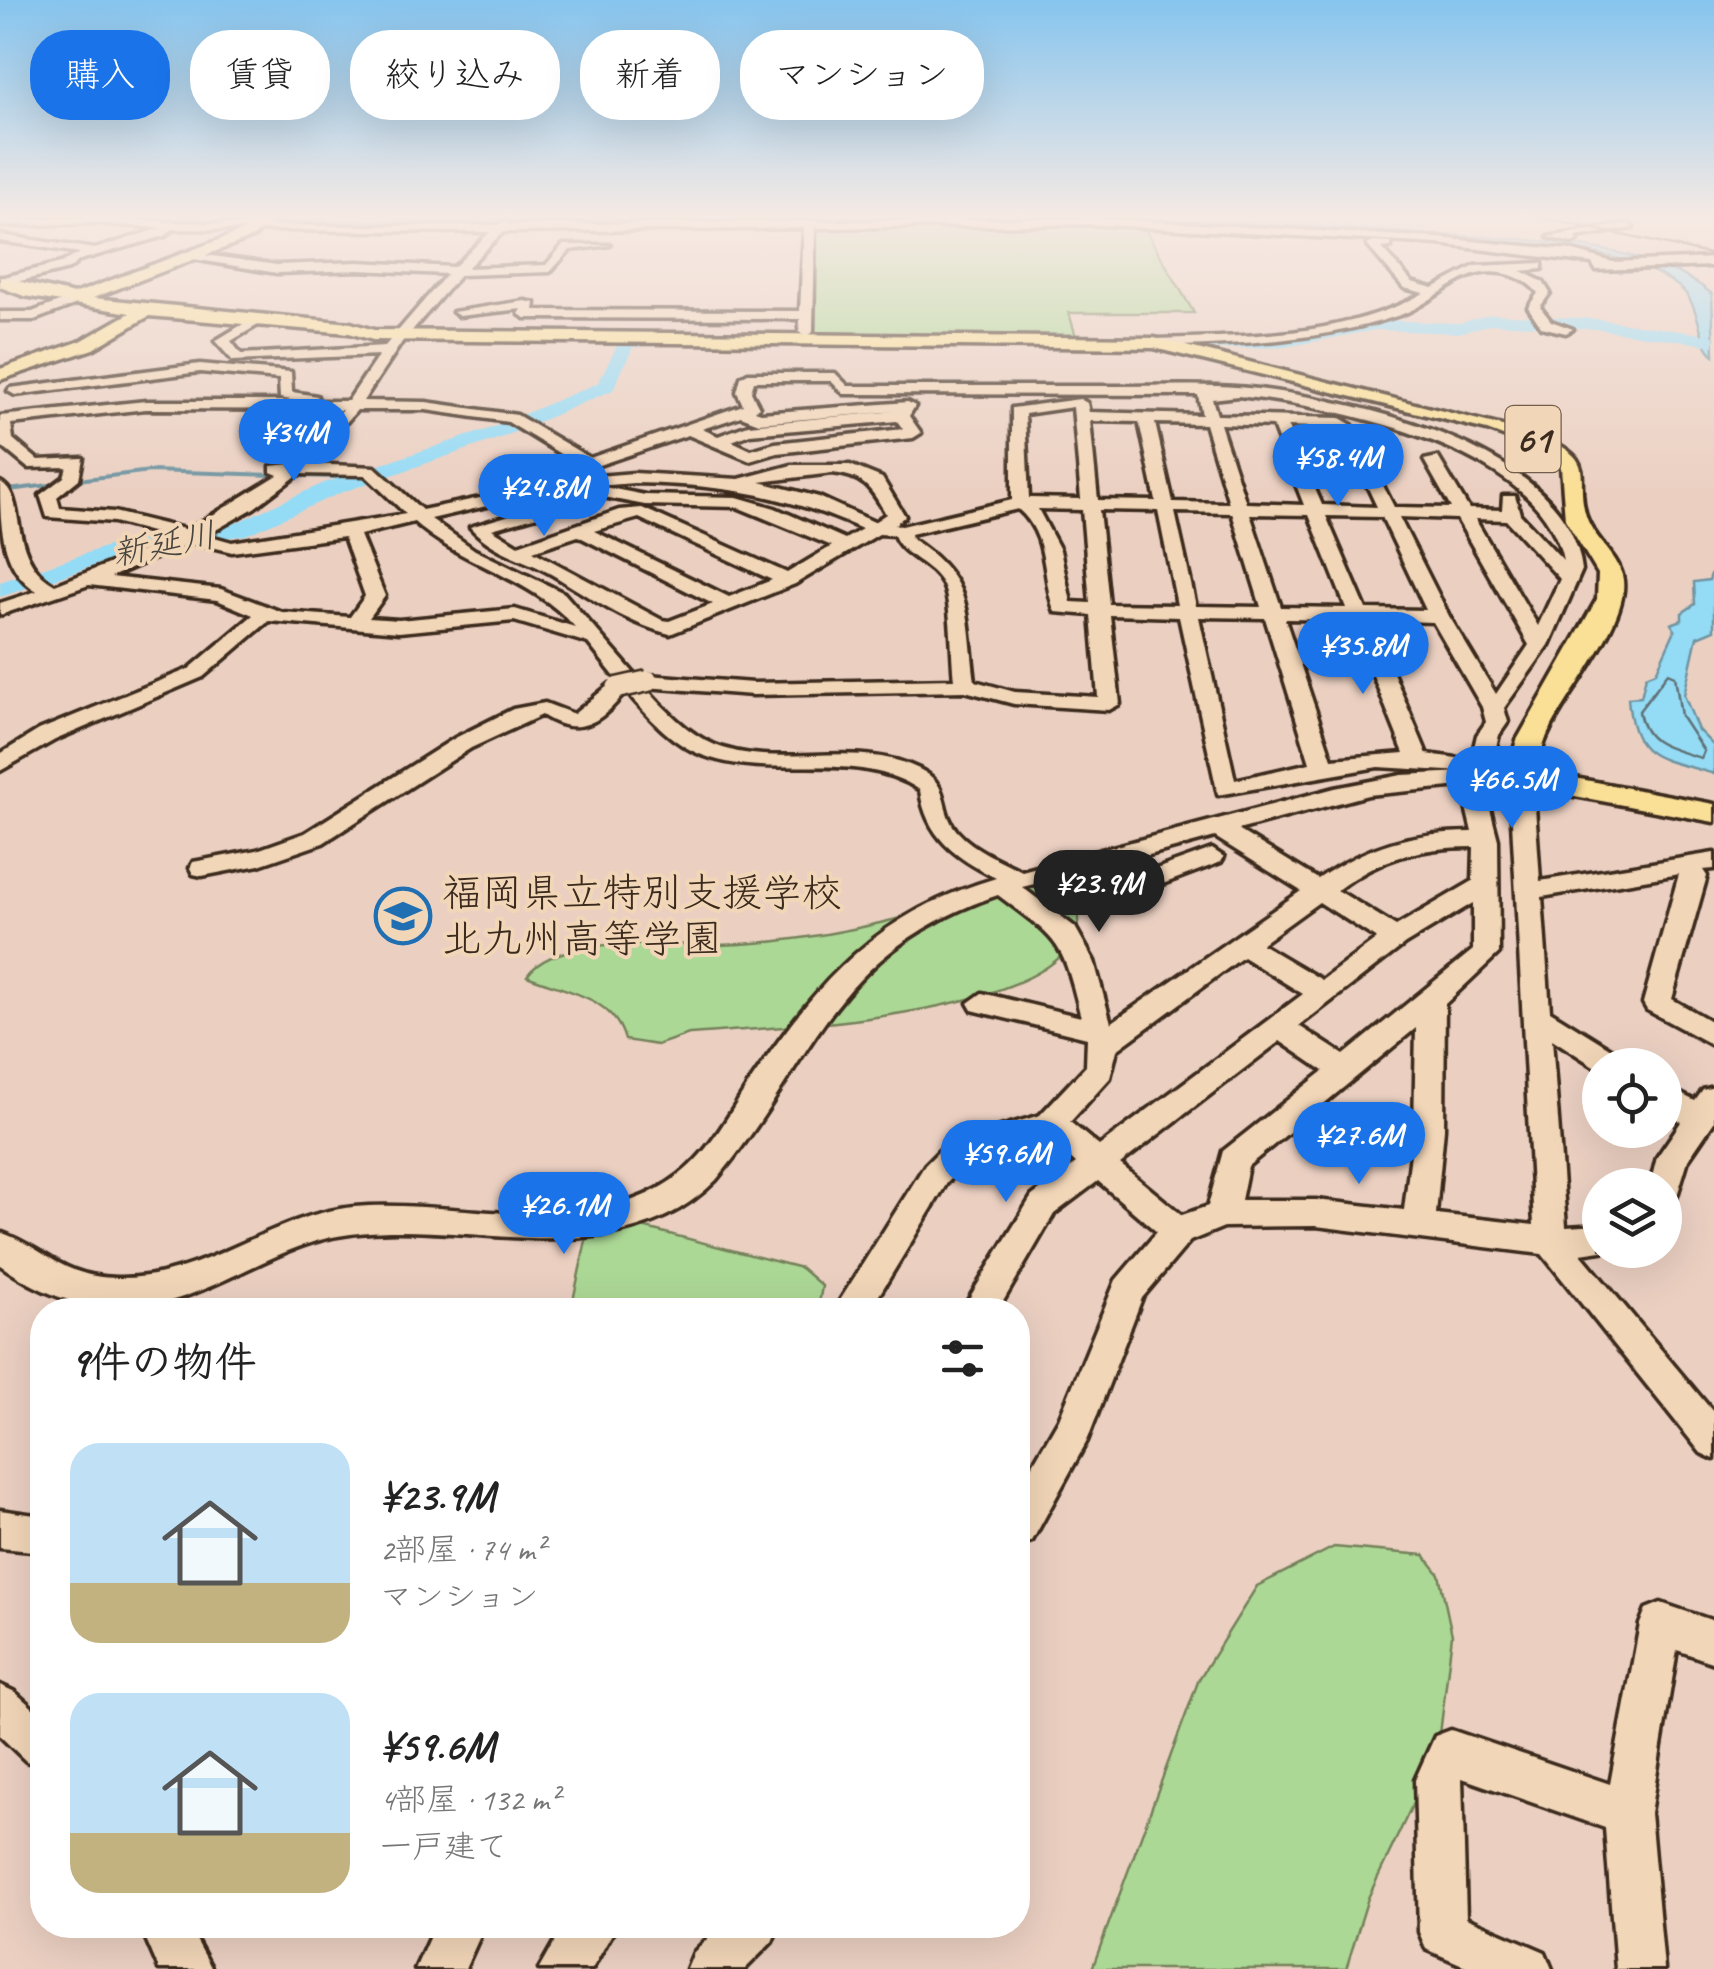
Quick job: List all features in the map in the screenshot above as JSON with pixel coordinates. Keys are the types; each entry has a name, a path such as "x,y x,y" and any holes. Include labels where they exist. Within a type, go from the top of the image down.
{"main road":[{"name":"61","path":"134,309 258,319 388,343 806,338 1154,343 1531,438 1570,465 1575,477 1575,518 1608,564 1613,596 1531,740 1521,777"},
{"path":"0,375 88,344 146,311"},
{"path":"1521,777 1714,813"}],"street":[{"path":"0,316 34,316 52,309"},
{"path":"0,605 83,580 253,500 285,469 318,450 336,404 418,309"},
{"path":"459,312 463,309"},
{"path":"528,309 525,314 806,315"},
{"path":"806,309 806,338"},
{"path":"1154,343 1268,339 1354,325 1403,309"},
{"path":"1535,309 1546,324 1566,328"},
{"path":"233,358 235,350 222,341 258,319"},
{"path":"180,360 388,343"},
{"path":"8,395 216,367 286,374 285,395 336,404"},
{"path":"0,375 24,384 8,395"},
{"path":"718,441 748,430 901,416 908,406 759,418 746,405 744,392 748,377 835,377 844,390"},
{"path":"44,389 46,416"},
{"path":"806,394 844,390 944,395 1216,391 1309,402 1480,455 1524,483 1538,498 1573,560 1564,597 1539,645 1507,695 1493,707"},
{"path":"1216,391 1204,398 1323,768"},
{"path":"768,398 589,472 350,531 232,547 114,518 53,513 48,495 70,479 77,462 34,464 5,442 1,421 146,405 426,406 512,418 531,426 589,472 742,484 813,501 874,528 902,531 1020,502 1089,507 1510,516"},
{"path":"202,868 243,862 304,842 504,720 540,708 550,710 562,720 581,720 602,707 617,688 648,681 753,689 965,685 1014,698 1109,704 1080,403 1016,410 1020,502"},
{"path":"690,430 750,456 775,448 914,433 901,416"},
{"path":"1082,416 1339,422 1376,440"},
{"path":"1146,417 1226,790 1323,768 1418,758 1476,775"},
{"path":"1278,420 1355,614 1418,758"},
{"path":"1222,1214 1234,1160 1486,953 1486,840 1476,775 1488,735 1497,722 1493,707 1439,616 1347,428"},
{"path":"1539,645 1464,514 1425,457 1470,468 1498,481 1507,489 1510,516 1568,577"},
{"path":"725,500 742,484 811,468 866,475 896,516 874,528 846,546 788,580 670,628 609,606 565,574 514,552 479,527 604,492 619,499 725,500 777,513 846,546"},
{"path":"285,469 373,474 452,545 556,597 659,711 707,750 740,757 884,766 917,774 930,786 932,810 949,838 1010,882 1066,933 1080,960 1101,1038 1100,1070 1051,1124 958,1152 936,1174 858,1298"},
{"path":"0,487 8,508 4,538 24,577 47,590"},
{"path":"1020,502 1030,508 1051,554 1062,585 1062,608 1439,616"},
{"path":"514,552 642,512 788,580"},
{"path":"579,530 730,604"},
{"path":"350,531 375,596 356,622"},
{"path":"902,531 904,541 931,559 953,585 965,685"},
{"path":"47,590 181,535"},
{"path":"83,580 222,595 266,614 398,626 515,615 599,644"},
{"path":"0,764 47,736 196,672 266,614"},
{"path":"0,1246 44,1280 118,1293 178,1286 292,1237 346,1221 396,1218 573,1226 632,1215 687,1188 722,1150 816,1006 859,959 940,907 1010,882 1301,803 1399,782 1476,775 1521,777 1552,1241 1707,1421"},
{"path":"1219,828 1396,938"},
{"path":"1101,1038 1318,890 1389,848 1428,839 1486,840"},
{"path":"1079,866 1089,882 1099,884 1160,877 1212,857"},
{"path":"1529,892 1564,882 1700,863"},
{"path":"1700,863 1658,1003 1714,1036"},
{"path":"986,1298 1043,1205 1282,1028 1396,938 1483,886"},
{"path":"1242,944 1325,994"},
{"path":"1419,1226 1429,1129 1431,1001"},
{"path":"982,1003 1101,1038"},
{"path":"1536,1016 1587,1048"},
{"path":"1282,1028 1346,1070"},
{"path":"1670,1168 1673,1157 1707,1108 1682,1101"},
{"path":"1051,1124 1102,1162 1178,1231"},
{"path":"1030,1507 1074,1428 1128,1290 1178,1231 1222,1214 1316,1213 1552,1241 1582,1240"},
{"path":"1640,1969 1627,1813 1660,1624 1714,1642"},
{"path":"0,1707 30,1734"},
{"path":"1528,1969 1444,1932 1437,1780 1451,1752 1627,1813"},
{"path":"169,1938 188,1969"},
{"path":"438,1969 454,1938"},
{"path":"563,1969 584,1938"},
{"path":"711,1969 742,1938"}],"green space":[{"path":"813,309 1192,309 1194,313 1069,313 1077,340 812,336"},
{"path":"1064,874 1075,893 1078,915 1067,949 1031,976 978,996 914,1011 846,1021 689,1034 657,1045 625,1040 619,1025 599,1005 527,976 561,953 584,948 800,938 888,921"},
{"path":"590,1222 623,1222 801,1268 822,1286 820,1298 574,1298"},
{"path":"1334,1547 1424,1555 1439,1574 1452,1635 1438,1751 1368,1898 1346,1969 1092,1969 1199,1679 1257,1586"}],"water":[{"path":"1694,309 1712,309 1714,355 1704,341"},
{"path":"1714,566 1714,630 1697,637 1684,695 1698,730 1714,746 1714,774 1664,760 1643,746 1631,719 1628,698 1641,697 1646,676 1656,672 1675,630 1671,624 1682,620 1682,613 1695,604 1694,582 1709,580"}],"waterway":[{"name":"新延川","path":"1141,346 1285,342 1375,325 1459,328 1492,319 1597,324 1714,341"},
{"name":"新延川","path":"0,590 131,546 238,530 332,488 496,433 597,391 606,386 627,342 674,340"},
{"path":"70,481 150,471 362,478"},
{"path":"0,491 58,484"}],"place":[{"name":"福岡県立特別支援学校 北九州高等学園","path":"403,916"}]}
